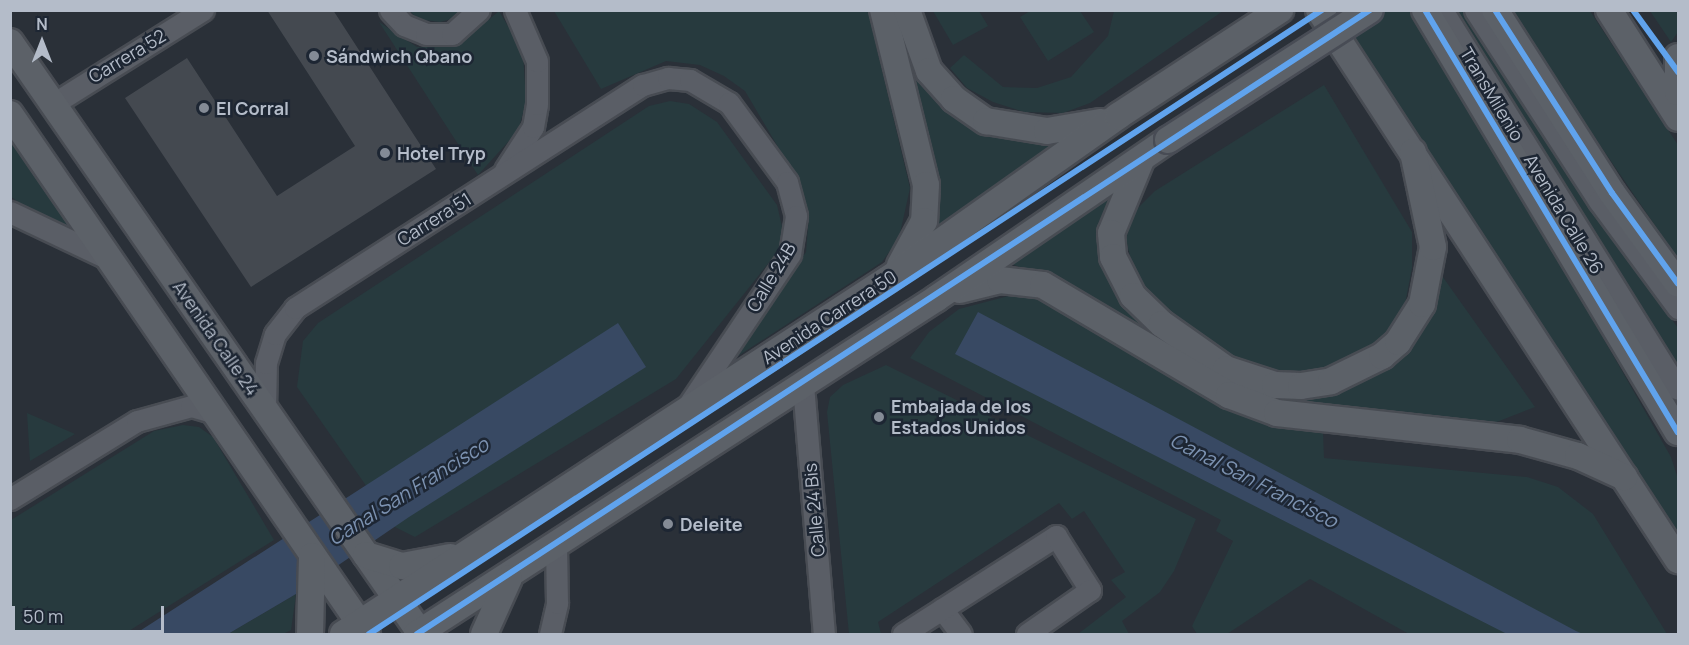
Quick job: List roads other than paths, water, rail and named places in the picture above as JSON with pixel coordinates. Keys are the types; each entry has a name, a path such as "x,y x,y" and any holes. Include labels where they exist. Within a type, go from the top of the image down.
{"main road":[{"path":"883,10 926,185 918,238 888,279"},
{"path":"906,10 929,71 954,99 986,122 1047,131 1118,116"},
{"name":"Avenida Carrera 50","path":"356,631 396,599 465,552 888,279 1118,116 1280,10"},
{"path":"1319,10 1678,560"},
{"path":"419,634 936,298 1168,140 1370,10"},
{"name":"Avenida Calle 26","path":"1425,10 1648,386 1678,432"},
{"path":"1495,10 1612,193 1678,284"},
{"path":"1609,10 1678,118"},
{"name":"Avenida Calle 24","path":"10,42 419,634"},
{"path":"1678,57 1678,93"},
{"path":"10,114 294,528 333,587 356,631"},
{"path":"1144,156 1111,233 1120,277 1162,324 1226,369 1275,385 1301,386 1331,381 1382,356 1398,342 1422,304 1432,247 1413,152"},
{"path":"936,298 1000,280 1043,285 1254,406 1302,417 1520,440 1582,457 1624,477"},
{"path":"1648,386 1678,452"},
{"path":"366,555 417,566 465,552"},
{"path":"310,634 313,605 312,556"},
{"path":"484,634 491,609 512,573"}],"street":[{"name":"Carrera 52","path":"53,104 202,10"},
{"path":"390,10 405,25 426,34 452,34 479,10"},
{"path":"499,178 533,127 537,104 537,61 514,10"},
{"name":"TransMilenio","path":"1442,10 1678,389"},
{"name":"TransMilenio","path":"1475,10 1599,201 1678,308"},
{"name":"Carrera 51","path":"265,409 266,363 275,334 295,308 643,85 668,78"},
{"name":"Calle 24B","path":"668,78 690,80 729,103 787,182 796,216 790,254 684,412"},
{"path":"10,212 111,261"},
{"name":"Calle 24 Bis","path":"803,385 824,634"},
{"path":"10,500 137,421 191,406 215,412"},
{"path":"903,634 1056,536 1090,590 1027,634"},
{"path":"550,634 557,603 556,544"},
{"path":"942,609 962,634"}],"water":[{"name":"Canal San Francisco","path":"978,312 1583,634 1507,634 955,354"},
{"name":"Canal San Francisco","path":"618,323 646,367 409,517 296,594 228,634 135,634"}],"place":[{"name":"Sándwich Qbano","path":"314,56"},
{"name":"El Corral","path":"204,108"},
{"name":"Hotel Tryp","path":"385,153"},
{"name":"Embajada de los Estados Unidos","path":"879,417"},
{"name":"Deleite","path":"668,524"}]}
